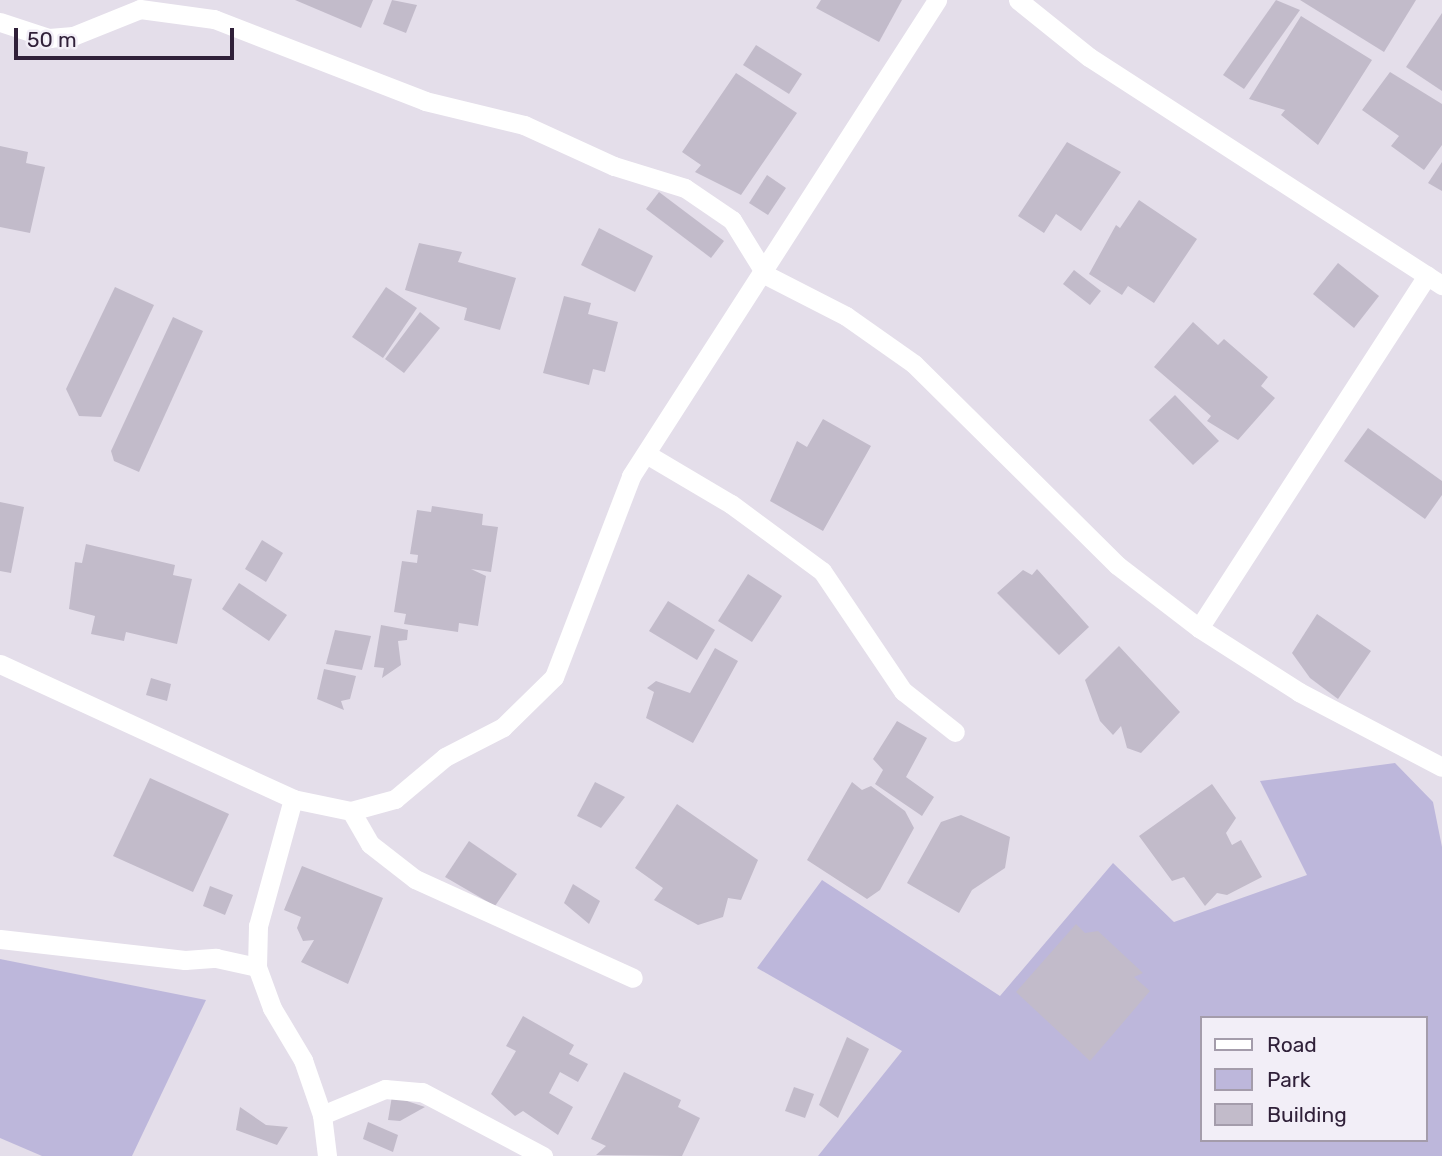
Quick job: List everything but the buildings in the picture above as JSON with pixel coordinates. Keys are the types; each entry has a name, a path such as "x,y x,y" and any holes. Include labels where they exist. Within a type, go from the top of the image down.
{"street":[{"path":"0,664 293,799 351,811 394,799 445,757 503,727 554,677 626,488 766,275 937,0"},
{"path":"1018,0 1089,57 1434,280 1199,628"},
{"path":"0,22 49,38 73,36 140,9 214,19 425,101 524,125 614,166 685,188 732,220 766,275 846,316 914,364 1117,565 1199,628 1299,692 1442,767"},
{"path":"648,455 731,504 822,571 903,691 955,732"},
{"path":"293,799 258,926 257,967 272,1008 303,1059 322,1115 327,1156"},
{"path":"351,811 370,844 415,879 634,978"},
{"path":"0,939 185,960 216,958 257,967"},
{"path":"322,1115 385,1089 422,1092 543,1156"}],"green space":[{"path":"1395,763 1433,802 1442,847 1442,1156 818,1156 902,1051 757,968 822,880 1000,996 1113,863 1174,922 1307,875 1260,781"},
{"path":"0,959 206,1000 132,1156 42,1156 0,1138"}]}
